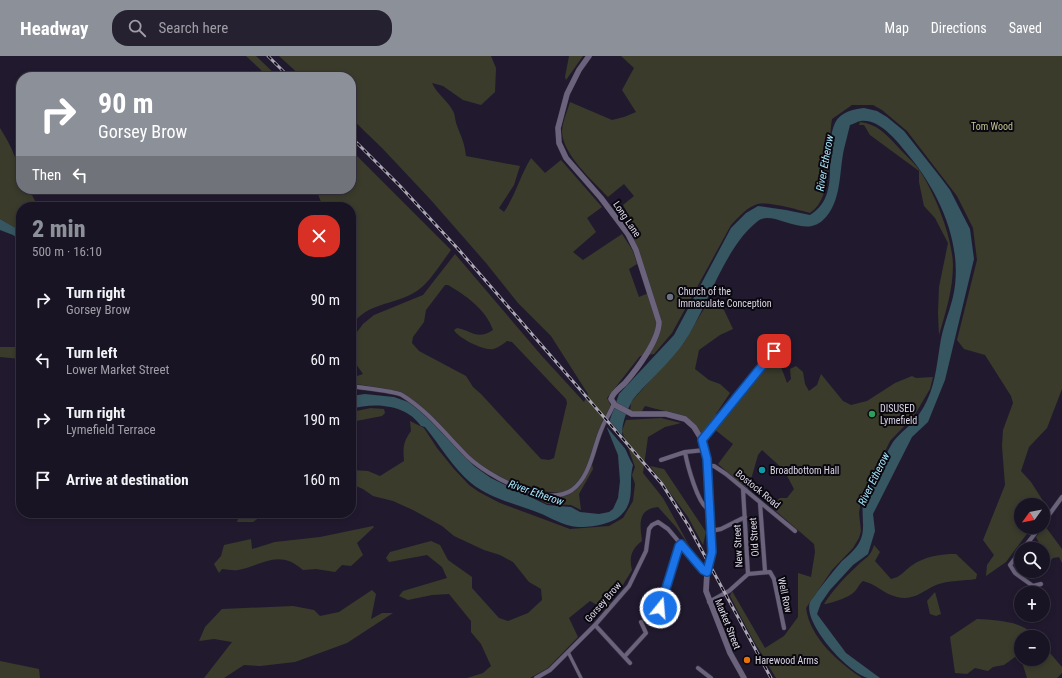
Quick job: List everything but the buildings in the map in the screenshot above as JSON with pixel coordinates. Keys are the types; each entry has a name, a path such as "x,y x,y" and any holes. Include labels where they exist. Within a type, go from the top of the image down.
{"street":[{"name":"Long Lane","path":"589,56 579,70 567,94 558,128 559,143 566,158 605,203 628,234 636,250 659,322 658,333 650,347 625,383 612,397 614,404"},
{"path":"702,440 738,396 752,376 787,338"},
{"path":"356,387 400,394 436,422 469,457 487,472 504,482 526,490 550,495 563,495 573,489 583,478 588,468 601,428 614,404"},
{"name":"Market Street","path":"614,404 630,414 658,414 681,418 691,424 702,440 707,466 711,531 712,556 707,572 706,584 709,602 733,658 744,678"},
{"path":"661,460 685,452 705,450"},
{"path":"685,452 691,478 704,507 710,510"},
{"name":"Bostock Road","path":"707,466 714,466 726,474 795,532"},
{"name":"New Street","path":"743,489 748,574"},
{"path":"1050,513 1062,497"},
{"name":"Old Street","path":"760,503 765,571"},
{"path":"711,531 721,529 745,517"},
{"name":"Gorsey Brow","path":"536,678 550,670 595,625 628,586 646,551 650,526 658,522 662,524 703,570 707,572"},
{"path":"1028,542 1035,534"},
{"path":"660,608 681,544"},
{"path":"1014,560 1010,565 1014,571"},
{"path":"709,602 729,592 748,574 765,571"},
{"name":"Well Row","path":"765,571 771,573 774,579 784,628"},
{"path":"1022,578 1033,586 1041,584"},
{"path":"625,656 646,633 641,622"},
{"path":"595,625 630,663"},
{"path":"568,652 581,678"},
{"path":"698,668 711,678"}],"green space":[{"path":"246,56 256,56 273,72 262,72"},
{"name":"Tom Wood","path":"279,56 491,56 496,68 495,92 481,105 463,100 443,86 432,83 454,112 466,156 520,166 514,185 499,208 504,212 531,158 545,173 561,160 602,207 587,218 596,232 573,252 583,260 622,234 633,251 637,264 629,269 639,297 651,292 634,239 622,219 628,214 623,205 634,196 624,184 608,197 573,158 564,141 562,132 570,102 612,120 636,112 622,90 634,68 621,56 1062,56 1062,389 1047,428 1029,447 1021,471 1031,482 1041,498 1014,498 1014,534 1027,534 1021,542 1014,542 1014,551 1006,562 986,576 987,565 994,555 983,540 1005,485 1002,446 1003,430 1013,403 1011,396 985,355 964,349 957,340 977,260 973,228 957,196 907,131 882,110 873,105 852,105 832,119 827,183 818,205 810,213 782,206 760,204 748,209 731,225 672,333 654,354 640,356 607,398 611,406 602,422 591,459 593,469 579,494 581,510 571,505 547,504 527,493 551,497 559,493 525,489 487,471 469,456 437,421 401,392 356,384 356,376 363,374 356,364 356,333 363,324 374,315 423,295 455,254 541,355 584,402 588,394 551,336 518,303 486,263 430,199 356,123 356,72 297,72","holes":["445,285 448,285 468,298 480,309 490,322 493,330 483,335 478,335 457,328 454,330 456,333 472,343 489,349 497,348 507,341 512,342 566,399 567,403 554,458 549,460 541,459 473,387 466,376 419,351 412,343 413,337 424,322 426,310"]},
{"path":"569,56 583,56 566,80 565,77"},
{"path":"860,122 866,123 881,130 915,164 926,180 942,216 950,241 953,274 947,309 939,335 939,287 948,243 935,218 924,206 919,182 919,171 870,135 864,125 859,125"},
{"path":"0,128 16,160 16,194 32,194 36,202 16,202 16,228 0,219"},
{"path":"356,155 451,250 434,274 414,293 375,307 365,312 356,320 356,202 321,202 318,194 356,194"},
{"path":"708,302 724,310 733,329 720,335 699,350 695,369 709,380 720,384 730,393 716,414 718,417 703,435 690,421 677,414 645,406 642,411 630,412 631,402 683,344"},
{"path":"0,347 16,347 16,359 0,357"},
{"path":"774,355 780,364 787,383 791,379 790,369 796,366 803,372 805,384 809,391 817,385 821,374 843,401 851,405 867,401 895,383 912,376 916,378 933,377 930,389 914,416 890,441 861,501 859,513 861,531 859,538 853,548 832,570 806,608 813,629 826,648 844,665 862,678 776,678 752,638 730,596 732,591 765,648 784,636 798,617 798,573 811,577 815,552 814,544 770,506 780,498 787,498 794,489 784,470 762,450 758,455 748,490 718,464 733,444 714,429"},
{"path":"371,408 384,409 385,413 382,416 356,421 356,411"},
{"path":"661,418 681,423 665,427 648,437 643,473 663,498 690,547 676,527 658,507 651,508 643,514 641,519 642,541 633,551 631,558 632,570 621,588 604,609 590,601 569,618 578,637 548,668 530,678 467,678 483,673 491,666 481,644 471,632 471,621 449,594 432,595 408,600 399,596 403,591 447,578 442,567 427,555 389,562 386,558 390,552 431,541 440,545 448,560 472,577 472,588 499,618 508,621 528,613 542,600 541,589 529,582 513,562 454,536 442,526 413,510 393,501 373,496 356,486 356,470 368,471 380,476 404,461 404,445 406,438 411,431 410,421 424,428 437,448 454,469 469,485 479,492 500,503 570,529 609,526 623,518 633,501 635,484 632,475 635,467 622,431 626,420"},
{"path":"650,466 664,469 706,532 703,545 688,517"},
{"path":"238,518 259,518 253,522 237,522"},
{"path":"374,527 357,543 363,555 351,566 342,565 335,572 316,569 303,570 286,560 278,559 238,570 222,569 219,573 214,564 221,556 224,545 251,539 252,549 275,542 320,537"},
{"path":"1050,533 1062,549 1062,563 1059,557 1053,558 1050,561 1050,542 1039,542 1036,537 1038,534 1050,534"},
{"path":"874,545 880,552 875,561 891,579 900,576 911,566 927,558 945,554 956,554 977,574 976,579 941,583 914,597 909,598 892,596 872,584 863,581 851,595 835,602 824,604 843,580 869,555"},
{"path":"372,590 376,594 371,619 382,613 393,613 347,643 295,662 260,666 244,665 224,678 204,678 232,642 214,639 199,641 205,627 222,609 293,606 314,610 320,616 339,612"},
{"path":"935,592 941,614 936,616 930,614 927,601"},
{"path":"977,619 1009,622 1028,630 1014,630 1014,658 1004,665 993,667 988,671 975,668 967,674 955,673 950,637"},
{"path":"1050,653 1062,667 1062,673 1057,678 1027,678 1023,666 1050,666"},
{"path":"0,661 39,669 40,678 0,678"}],"water":[{"name":"River Etherow","path":"864,108 877,111 904,131 950,190 970,229 974,259 945,380 928,422 912,437 873,514 875,531 868,554 853,565 830,590 821,603 817,614 846,653 880,678 868,678 860,674 839,658 820,634 813,622 809,611 810,602 835,569 858,544 863,532 863,502 885,456 893,442 915,420 924,407 932,388 942,333 953,298 956,273 955,254 951,235 937,198 917,166 896,141 880,126 868,121 859,121 850,125 842,158 837,196 834,205 823,220 815,225 798,226 772,218 764,218 758,221 746,233 725,262 683,344 633,399 622,428 625,449 633,465 630,497 626,509 618,518 598,525 577,527 561,523 539,513 509,503 486,493 464,477 425,427 421,426 407,413 389,407 370,406 356,408 356,395 365,394 394,397 414,404 434,422 474,466 491,478 547,505 571,507 580,512 599,514 609,512 613,509 618,498 620,481 618,455 607,428 619,394 674,335 731,228 746,213 758,206 810,215 820,206 826,196 829,185 830,147 835,123 840,116 852,110"},
{"path":"0,219 16,228 16,237 13,235 0,230"}],"pier":[{"path":"608,419 623,436 628,452 606,426"}],"railway":[{"path":"268,56 284,72"},
{"path":"356,142 400,186 459,250 662,484 688,525 771,678"}],"place":[{"name":"Church of the Immaculate Conception","path":"670,297"},
{"name":"DISUSED Lymefield","path":"872,414"},
{"name":"Broadbottom Hall","path":"762,470"},
{"name":"Harewood Arms","path":"747,660"}],"route":[{"path":"660,608 679,546 681,544 703,570 707,572 711,561 712,552 707,459 702,440 744,389 752,376 774,351"}]}
